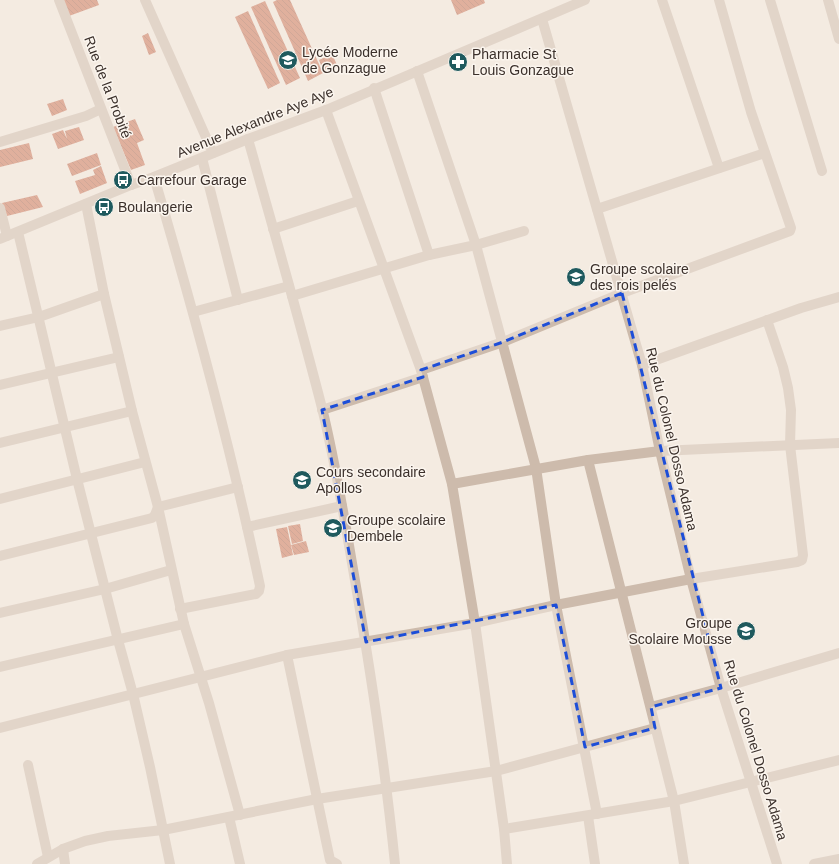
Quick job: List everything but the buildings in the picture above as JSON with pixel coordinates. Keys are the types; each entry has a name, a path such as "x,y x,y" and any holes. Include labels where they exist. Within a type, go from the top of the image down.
{"street":[{"name":"Rue de la Probité","path":"59,0 131,185"},
{"path":"145,0 213,153"},
{"name":"Avenue Alexandre Aye Aye","path":"4,238 131,185 326,110 374,88 585,0"},
{"path":"662,0 719,168"},
{"path":"322,410 422,374 622,293 790,231 791,228 752,112 719,0"},
{"path":"770,0 822,171"},
{"path":"828,0 839,39"},
{"name":"Rue du Colonel Dosso Adama","path":"542,19 642,365 660,451 691,579 721,688 777,864"},
{"path":"417,71 476,245 536,468 556,605 585,747 595,864"},
{"path":"374,88 429,256"},
{"path":"0,142 101,110"},
{"path":"326,110 422,374 452,484 475,623 504,829 507,864"},
{"path":"248,139 291,291 322,410 342,506 366,642 387,787 395,864"},
{"path":"597,209 765,153"},
{"path":"202,158 238,300"},
{"path":"154,177 222,419 260,586 259,591 256,594 180,609"},
{"path":"274,229 358,201"},
{"path":"86,204 104,294 132,411 158,507 180,609 240,815"},
{"path":"0,208 4,238"},
{"path":"192,312 238,300 291,291 384,269 524,231"},
{"path":"18,232 77,479 133,694 170,864"},
{"path":"0,326 39,317 104,294"},
{"path":"642,365 800,308 839,297"},
{"path":"0,728 287,655 475,623 556,605 691,579 802,560 803,555 790,445 791,410 788,388 784,367 767,320"},
{"path":"0,385 119,357"},
{"path":"0,443 132,411"},
{"path":"452,484 536,468 660,451 839,443"},
{"path":"588,460 674,801 684,864"},
{"path":"0,499 146,462"},
{"path":"158,507 238,487"},
{"path":"247,527 342,506"},
{"path":"0,556 152,518 158,507"},
{"path":"0,613 105,589 171,570"},
{"path":"0,667 184,624"},
{"path":"651,707 839,653"},
{"path":"287,655 330,860 338,864"},
{"path":"38,864 63,849 86,841 108,836 163,830 317,799 496,771 655,728"},
{"path":"504,829 674,801 839,760"},
{"path":"28,765 48,857"},
{"path":"229,817 240,864"},
{"path":"63,849 65,864"},
{"path":"814,864 839,859"}],"highlighted area":[{"path":"622,293 721,688 651,707 655,728 585,747 556,605 366,642 322,410 423,377 421,370 503,342"}],"place":[{"name":"Lycée Moderne de Gonzague","path":"288,60"},
{"name":"Pharmacie St Louis Gonzague","path":"458,62"},
{"name":"Carrefour Garage","path":"123,180"},
{"name":"Boulangerie","path":"104,207"},
{"name":"Groupe scolaire des rois pelés","path":"576,277"},
{"name":"Cours secondaire Apollos","path":"302,480"},
{"name":"Groupe scolaire Dembele","path":"333,528"},
{"name":"Groupe Scolaire Mousse","path":"746,631"}]}
